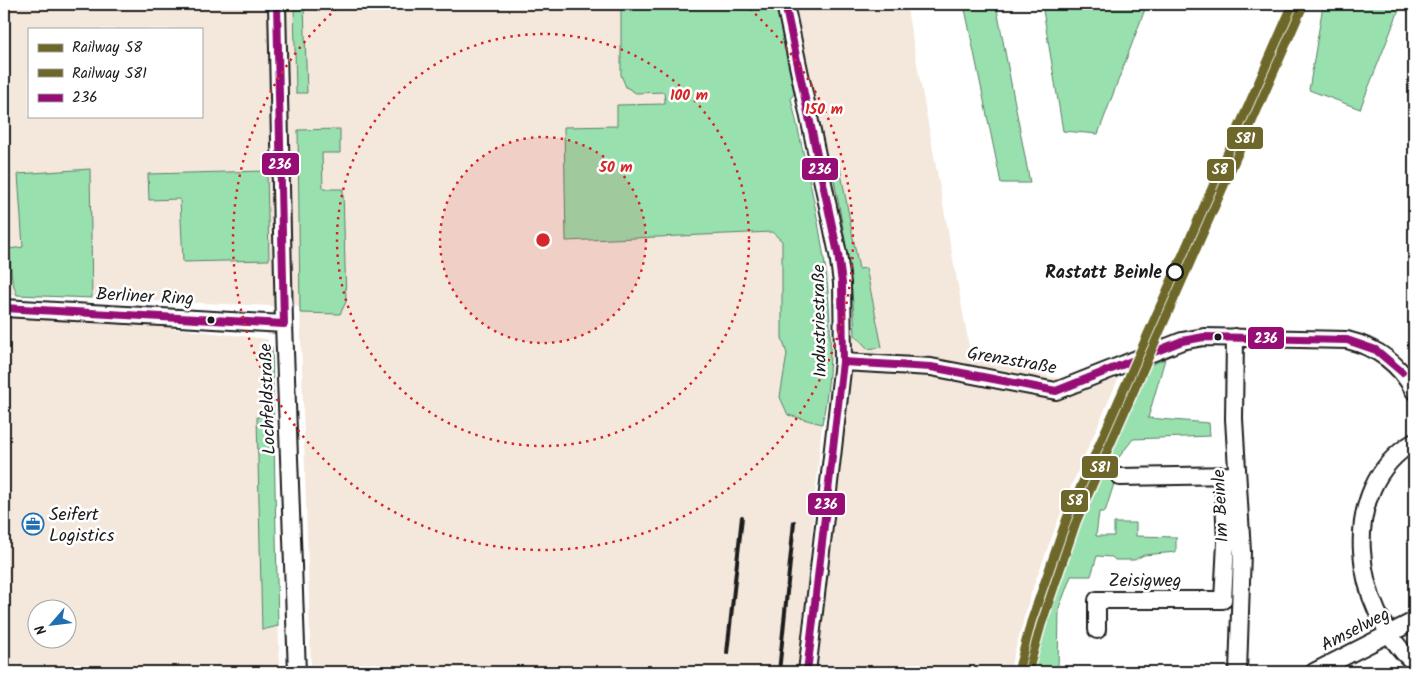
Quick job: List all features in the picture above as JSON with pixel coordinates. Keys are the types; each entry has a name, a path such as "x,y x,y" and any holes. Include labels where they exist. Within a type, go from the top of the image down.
{"street":[{"name":"Lochfeldstraße","path":"277,4 284,324 297,672"},
{"name":"Industriestraße","path":"785,4 838,254 842,283 844,362 807,672"},
{"name":"Berliner Ring","path":"4,308 284,324"},
{"name":"Grenzstraße","path":"844,362 931,367 1056,391 1182,342 1204,337 1347,340 1364,344 1390,360 1402,372 1414,391"},
{"name":"Im Beinle","path":"1223,600 1234,419 1235,337"},
{"path":"1414,442 1393,458 1381,471 1367,501 1363,524 1362,548 1368,584 1389,634 1414,663"},
{"name":"Im Beinle","path":"1231,475 1242,552 1238,672"},
{"path":"1120,477 1231,475"},
{"name":"Zeisigweg","path":"1097,630 1097,600 1223,600"},
{"name":"Amselweg","path":"1314,672 1414,621"}],"shaded area":[{"path":"4,4 776,4 795,92 791,98 828,272 832,349 829,390 822,424 799,672 311,672 300,307 4,295"},
{"path":"788,4 906,4 971,356 1072,382 1120,375 1069,491 1031,593 1009,672 812,672 846,283"},
{"path":"4,318 97,320 268,339 280,672 4,672"}],"green space":[{"path":"294,4 304,4 307,93 296,93"},
{"path":"621,4 776,4 795,92 791,98 817,219 829,300 828,382 822,424 788,415 780,397 787,354 782,338 782,241 772,232 566,241 564,127 617,126 617,105 665,104 664,92 636,93 626,87 621,75"},
{"path":"964,4 996,4 1030,183 1001,183"},
{"path":"1042,4 1147,4 1098,134 1063,131"},
{"path":"1325,4 1395,4 1399,10 1360,109 1309,90 1322,11"},
{"path":"340,129 340,153 322,153 323,189 343,189 346,302 340,314 300,313 298,130"},
{"path":"840,168 859,269 866,268 882,347 868,349 855,335 850,273 832,170"},
{"path":"90,169 92,298 17,295 12,280 9,249 23,247 18,174"},
{"path":"267,171 269,260 183,262 180,199 149,200 148,174"},
{"path":"263,347 272,347 278,626 262,630 257,417 264,415"},
{"path":"1165,359 1148,418 1209,423 1210,436 1133,439 1116,461 1118,471 1105,512 1099,512 1096,536 1114,536 1114,523 1136,523 1136,536 1176,537 1176,552 1144,555 1134,560 1115,560 1112,557 1097,556 1091,576 1071,576 1059,608 1058,670 1030,668 1050,591 1063,554 1140,369"}],"railway":[{"path":"727,653 742,517"},
{"path":"779,672 794,522"}],"rail line":[{"name":"S8","path":"1018,672 1031,622 1067,518 1293,4"},
{"name":"S81","path":"1028,672 1041,625 1076,522 1302,8"}],"transit line":[{"name":"236","path":"277,4 284,324"},
{"name":"236","path":"785,4 838,254 842,283 843,362 807,672"},
{"name":"236","path":"4,308 284,324"},
{"name":"236","path":"843,362 931,367 1056,391 1182,341 1204,337 1347,340 1376,350 1402,372"}],"place":[{"name":"Rastatt Beinle","path":"1175,272"},
{"name":"Seifert Logistics","path":"33,524"}]}
